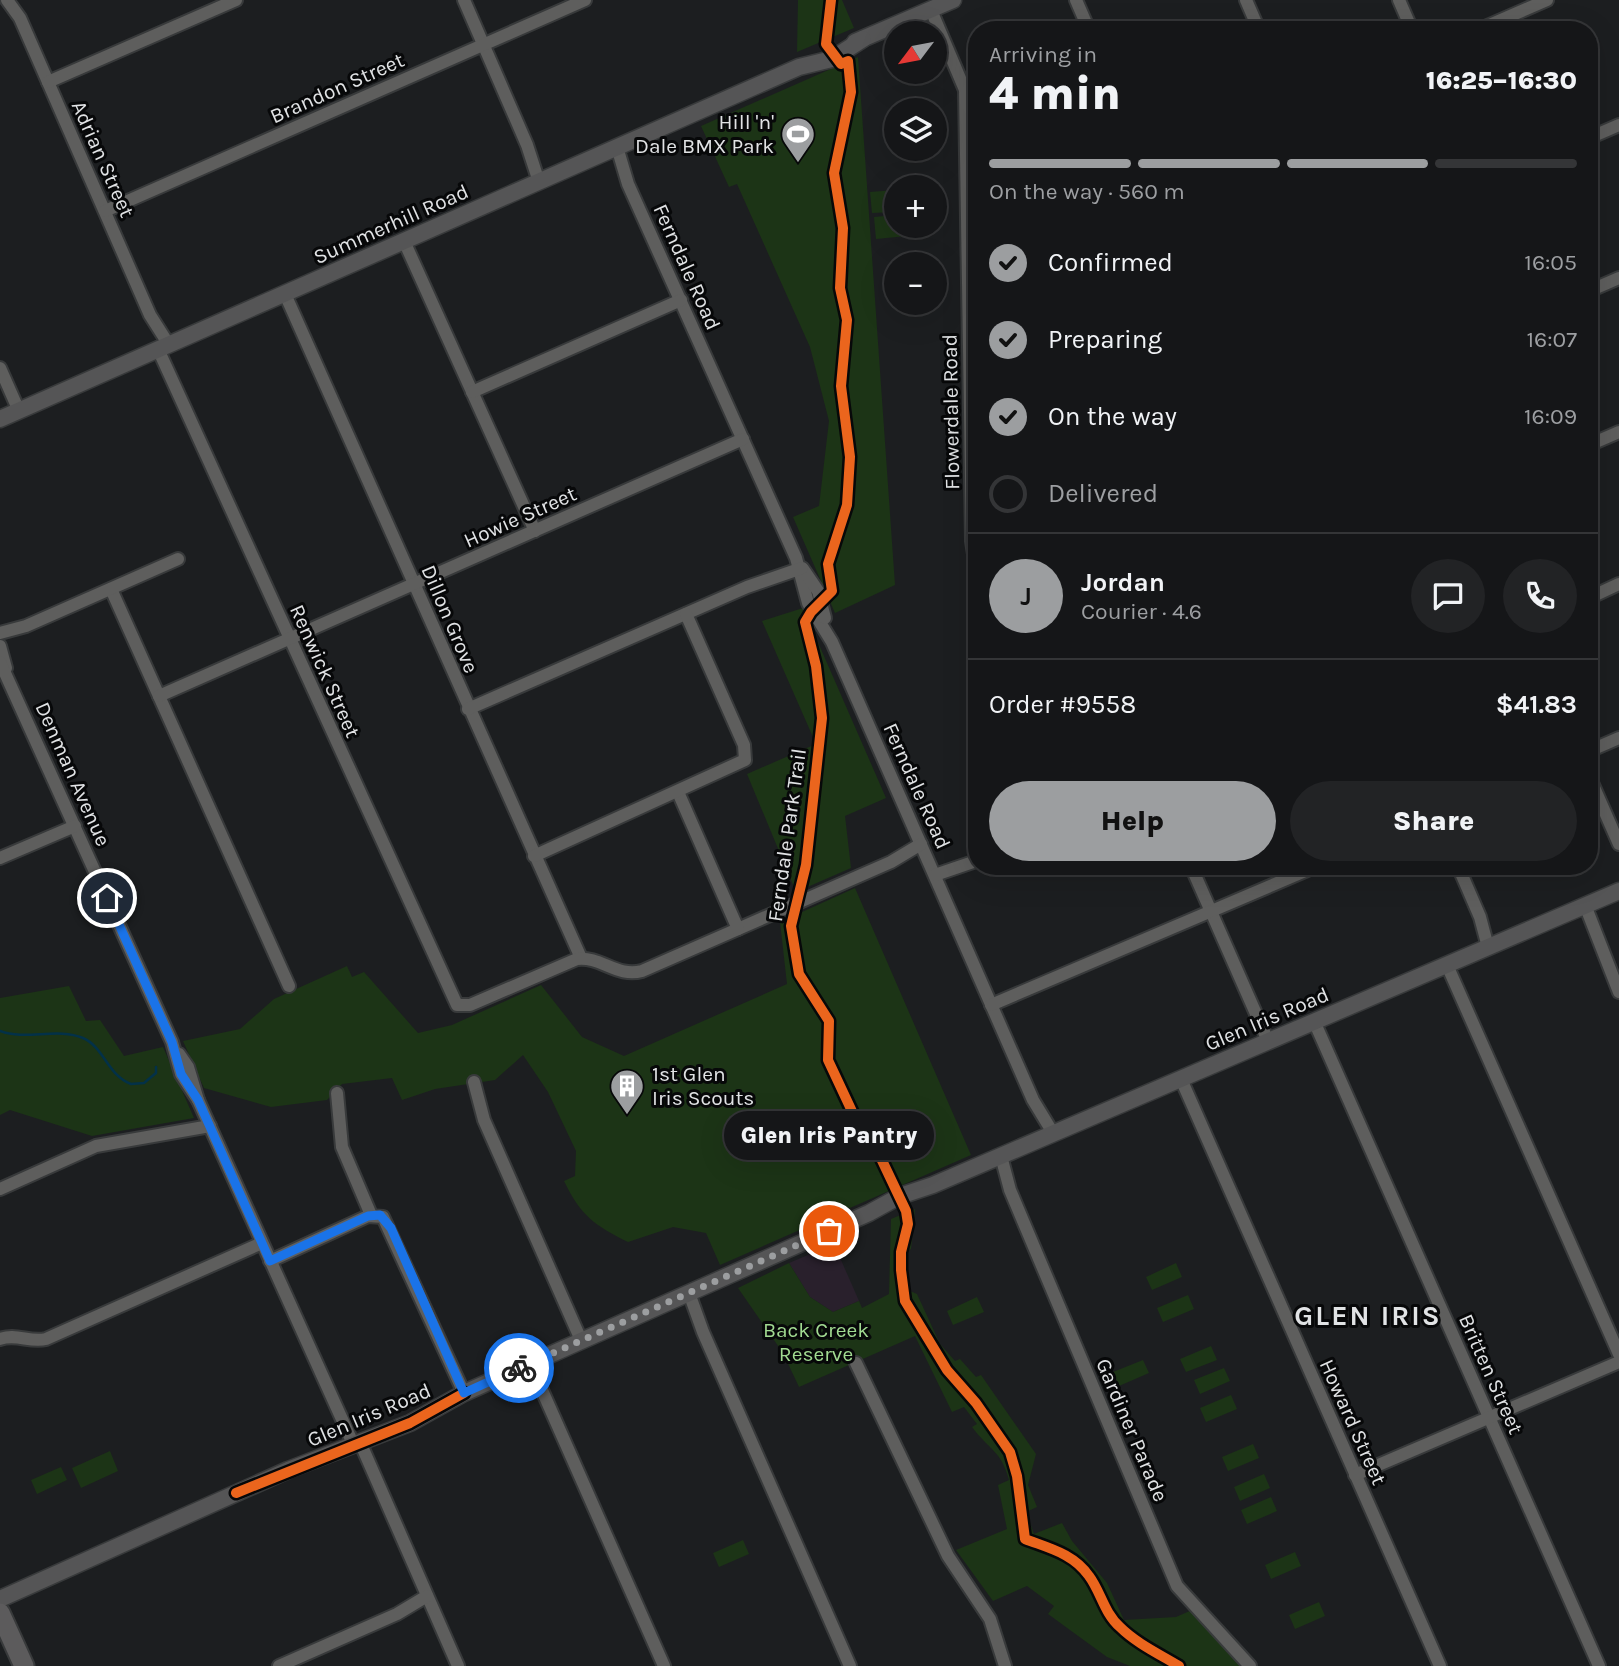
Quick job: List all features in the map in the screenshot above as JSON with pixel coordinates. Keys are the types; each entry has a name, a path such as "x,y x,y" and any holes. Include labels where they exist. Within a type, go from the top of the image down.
{"highway":[{"path":"0,1613 24,1666"}],"main road":[{"name":"Summerhill Road","path":"0,419 799,67 832,59 863,39 953,0"},
{"name":"Glen Iris Road","path":"0,1599 686,1295 869,1213 900,1196 933,1185 1619,891"},
{"name":"Glen Iris Road","path":"350,1443 410,1423 464,1393"}],"street":[{"name":"Adrian Street","path":"7,0 20,18"},
{"name":"Adrian Street","path":"15,0 20,18 162,348"},
{"path":"48,82 236,0"},
{"path":"464,0 543,179"},
{"name":"Brandon Street","path":"105,211 585,0"},
{"path":"1076,0 1086,21"},
{"path":"1246,0 1255,21"},
{"path":"1399,0 1408,21"},
{"path":"1498,21 1546,0"},
{"name":"Flowerdale Road","path":"931,10 965,90 968,283"},
{"path":"1598,134 1619,125"},
{"name":"Ferndale Road","path":"612,149 799,565 808,603 832,642 1048,1135"},
{"path":"404,241 535,531"},
{"path":"1598,287 1619,278"},
{"name":"Dillon Grove","path":"285,294 581,958"},
{"path":"472,393 681,300"},
{"name":"Renwick Street","path":"162,348 289,639 450,996 460,1006 470,1005 581,958"},
{"path":"0,368 19,411"},
{"path":"1598,441 1619,432"},
{"name":"Howie Street","path":"159,696 743,439"},
{"path":"0,635 178,559"},
{"path":"468,709 799,565"},
{"path":"1598,594 1619,584"},
{"path":"111,589 289,986"},
{"path":"534,856 745,760 744,745 687,614"},
{"path":"0,644 26,626"},
{"name":"Denman Avenue","path":"0,635 8,676"},
{"name":"Denman Avenue","path":"0,662 172,1042 181,1074 198,1100 350,1443 429,1600 458,1666"},
{"path":"1598,747 1619,738"},
{"path":"678,792 738,929"},
{"path":"1598,796 1619,844"},
{"path":"0,858 75,826"},
{"path":"581,958 620,972 637,972 923,848"},
{"path":"936,879 968,865"},
{"path":"1195,875 1268,1041"},
{"path":"991,1005 1296,875"},
{"path":"1462,875 1493,945"},
{"path":"1581,907 1619,992"},
{"path":"1447,965 1619,1354"},
{"name":"Britten Street","path":"1314,1021 1599,1666"},
{"name":"Howard Street","path":"1181,1079 1440,1666"},
{"path":"474,1082 484,1120 582,1340"},
{"path":"337,1093 342,1147 371,1215"},
{"path":"0,1189 96,1146 210,1126"},
{"name":"Gardiner Parade","path":"996,1158 1178,1589 1250,1666"},
{"path":"270,1261 371,1215 380,1215 388,1223 464,1393"},
{"path":"0,1339 10,1336 46,1339 262,1243"},
{"path":"686,1295 850,1666"},
{"path":"1355,1475 1619,1362"},
{"path":"530,1363 664,1666"},
{"path":"856,1363 948,1556 990,1619 1005,1666"},
{"path":"279,1666 429,1600"}],"shaded area":[{"path":"834,1244 859,1301 833,1312 810,1297 789,1263"}],"green space":[{"path":"798,0 842,0 854,28 797,52"},
{"path":"858,57 895,585 835,613 793,517 819,506 829,421 810,347 737,184 729,187 701,126"},
{"path":"884,191 884,212 872,213 870,192"},
{"path":"884,216 884,238 886,238 876,239 874,217"},
{"path":"803,608 886,798 845,816 851,868 796,892 747,774 816,744 762,621"},
{"path":"855,888 971,1155 720,1265 706,1233 673,1227 628,1242 597,1224 583,1211 564,1181 575,1176 576,1151 548,1092 523,1055 495,1080 435,1089 402,1100 392,1078 342,1084 327,1100 271,1107 204,1088 183,1041 240,1029 274,999 347,966 352,977 364,972 418,1033 452,1025 541,985 582,1037 624,1056 787,984 780,922"},
{"path":"69,986 86,1021 100,1020 124,1056 163,1047 194,1118 92,1136 10,1110 0,1115 0,998"},
{"name":"Back Creek Reserve","path":"915,1209 911,1249 903,1253 903,1288 917,1294 940,1344 955,1361 960,1359 976,1377 981,1375 1036,1454 1028,1485 1037,1507 1026,1512 1034,1534 1062,1523 1072,1541 1107,1583 1124,1620 1176,1617 1192,1610 1243,1666 1130,1666 1107,1657 1048,1614 1054,1606 1027,1586 993,1601 956,1550 1007,1529 998,1485 1009,1480 998,1456 972,1427 977,1424 964,1407 952,1412 915,1336 799,1387 783,1353 738,1288 789,1263 810,1297 833,1312 859,1301 862,1308 889,1294 891,1219"},
{"path":"1176,1263 1182,1277 1152,1290 1146,1277"},
{"path":"1188,1295 1194,1309 1163,1322 1157,1308"},
{"path":"977,1297 984,1312 953,1325 947,1311"},
{"path":"1211,1346 1217,1360 1186,1372 1180,1359"},
{"path":"1143,1360 1149,1373 1119,1386 1113,1372"},
{"path":"1224,1368 1230,1381 1200,1394 1194,1380"},
{"path":"1231,1395 1237,1409 1206,1422 1200,1408"},
{"path":"1253,1444 1259,1458 1228,1471 1222,1457"},
{"path":"110,1451 118,1471 81,1488 72,1468"},
{"path":"61,1467 67,1480 37,1494 31,1480"},
{"path":"1264,1474 1270,1488 1240,1501 1234,1487"},
{"path":"1271,1497 1277,1511 1247,1524 1241,1510"},
{"path":"743,1540 749,1554 719,1567 713,1553"},
{"path":"1295,1552 1301,1566 1271,1579 1265,1565"},
{"path":"1319,1602 1325,1616 1295,1629 1289,1615"}],"waterway":[{"path":"0,1031 20,1035 63,1034 83,1038 96,1048 117,1075 131,1084 144,1083 156,1073 156,1067"}],"cycle path":[{"name":"Ferndale Park Trail","path":"831,0 826,44 841,64 848,61 851,92 834,173 843,228 840,288 847,320 841,386 850,457 847,505 828,564 832,591 805,622 816,666 822,718 806,865 791,926 799,974 829,1021 828,1060 857,1122 878,1152 906,1211 908,1224 901,1252 905,1301 947,1370 976,1403 1010,1452 1017,1476 1025,1539 1060,1552 1083,1568 1120,1627 1140,1643 1179,1666"},
{"path":"236,1493 410,1423 464,1393"}],"way so far":[{"path":"519,1368 829,1231"}],"place":[{"name":"Hill 'n' Dale BMX Park","path":"798,164"},
{"name":"1st Glen Iris Scouts","path":"627,1116"},
{"name":"Glen Iris Pantry","path":"829,1231"}],"district":[{"name":"GLEN IRIS","path":"1368,1315"}],"route":[{"path":"107,898 172,1042 184,1081 198,1100 270,1261 368,1216 380,1215 391,1228 464,1393 519,1368"}]}
